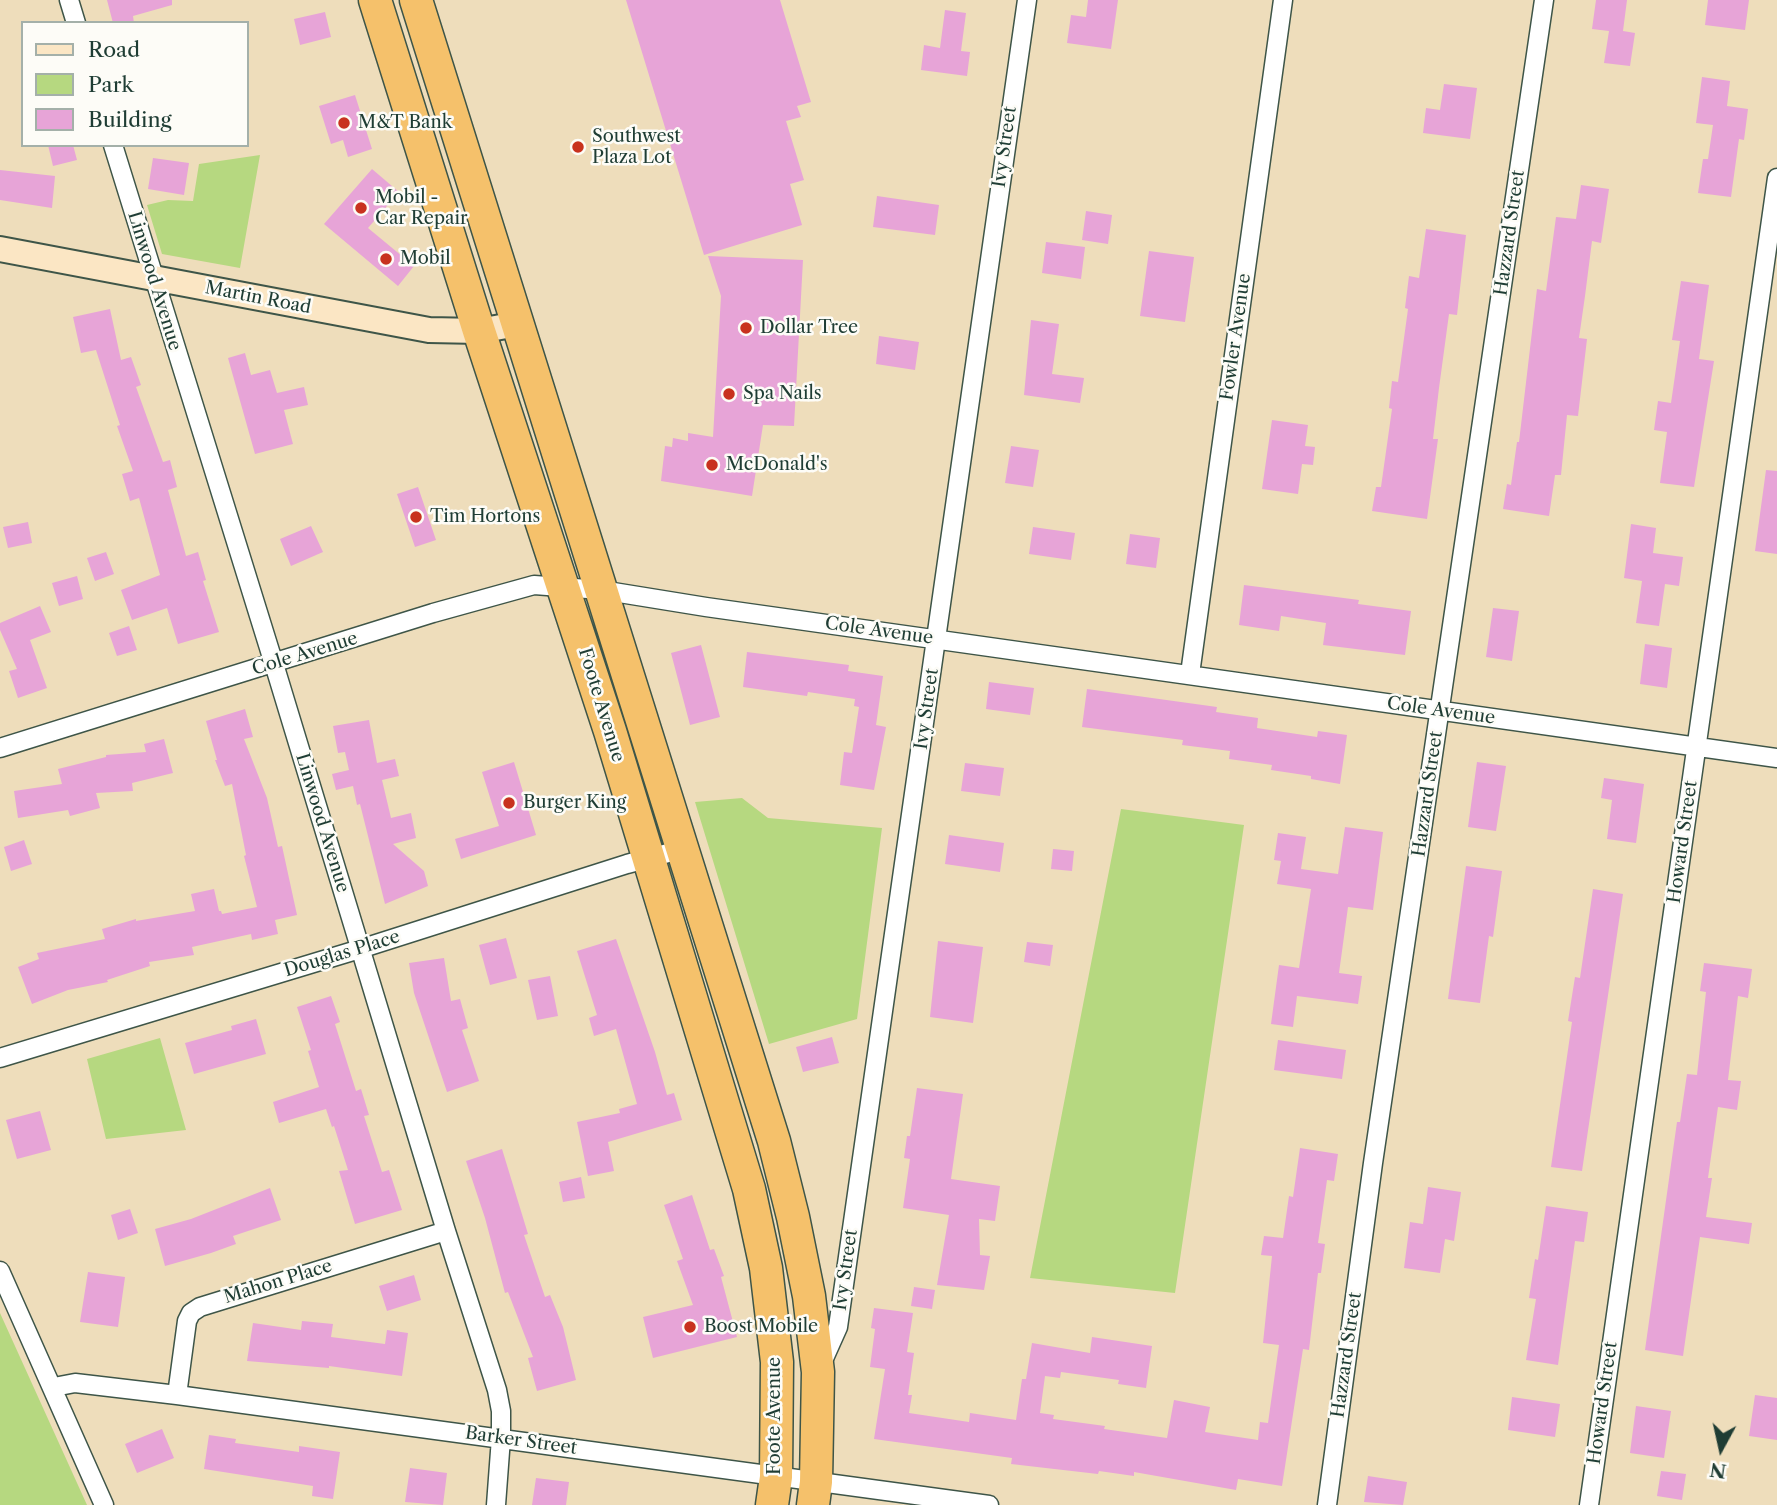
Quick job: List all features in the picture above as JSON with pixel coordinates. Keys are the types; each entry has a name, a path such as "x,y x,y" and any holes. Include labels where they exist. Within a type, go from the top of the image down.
{"highway":[{"name":"Foote Avenue","path":"375,0 479,331 564,587 749,1189 766,1268 777,1362 774,1491"},
{"name":"Foote Avenue","path":"416,0 777,1153 809,1296 818,1372 815,1493"}],"street":[{"path":"69,0 75,21"},
{"name":"Ivy Street","path":"818,1372 838,1327 1027,0"},
{"name":"Fowler Avenue","path":"1190,674 1283,0"},
{"name":"Hazzard Street","path":"1327,1505 1373,1163 1544,0"},
{"name":"Linwood Avenue","path":"114,147 497,1390 501,1411 501,1462 496,1505"},
{"name":"Howard Street","path":"1589,1505 1777,178"},
{"name":"Martin Road","path":"0,249 429,330 479,331 517,324"},
{"name":"Cole Avenue","path":"0,748 534,585 601,590 1777,758"},
{"name":"Douglas Place","path":"0,1058 683,849"},
{"name":"Mahon Place","path":"177,1395 187,1321 191,1313 200,1307 446,1231"},
{"path":"0,1271 104,1505"},
{"name":"Barker Street","path":"54,1388 75,1382 501,1438 774,1491 989,1505"}],"green space":[{"path":"260,155 240,268 162,254 147,205 168,200 193,201 199,164"},
{"path":"742,798 768,818 882,828 857,1019 769,1044 695,802"},
{"path":"1121,809 1244,825 1175,1293 1030,1278"},
{"path":"160,1038 186,1130 106,1139 87,1059"},
{"path":"0,1313 87,1505 0,1505"}],"building":[{"path":"107,0 172,0 172,5 133,16 134,21 112,21"},
{"path":"626,0 780,0 811,102 797,106 801,117 786,121 804,180 790,184 802,225 704,255"},
{"path":"1088,0 1118,0 1111,49 1067,43 1071,15 1086,17"},
{"path":"1596,0 1627,0 1623,31 1635,33 1630,66 1604,63 1609,31 1592,29"},
{"path":"1708,0 1749,0 1745,30 1705,25"},
{"path":"945,10 966,13 961,51 970,52 967,76 921,70 924,45 940,48"},
{"path":"325,12 331,37 300,45 294,19"},
{"path":"1702,77 1730,81 1727,106 1748,109 1744,140 1739,139 1731,197 1698,193 1703,159 1708,159 1713,125 1696,123"},
{"path":"1444,84 1477,88 1470,139 1423,133 1426,108 1440,110"},
{"name":"M&T Bank","path":"355,95 372,149 348,157 343,140 331,144 319,106"},
{"path":"48,147 74,147 77,160 53,166"},
{"path":"153,158 189,163 184,195 148,189"},
{"name":"Mobil - Car Repair","path":"372,169 399,192 368,228 414,266 398,286 324,224"},
{"path":"0,170 55,176 52,208 0,200"},
{"path":"1581,185 1609,189 1601,243 1592,241 1579,338 1587,339 1578,416 1567,415 1561,475 1555,475 1549,516 1503,509 1507,484 1511,485 1519,442 1537,289 1546,291 1556,217 1576,219"},
{"path":"877,196 939,205 935,235 873,227"},
{"path":"1086,211 1112,215 1108,244 1082,240"},
{"path":"1426,229 1466,235 1457,315 1449,314 1433,439 1438,439 1427,519 1372,511 1376,487 1381,487 1392,409 1389,408 1392,381 1398,382 1408,309 1405,308 1409,276 1419,278"},
{"path":"1046,242 1085,247 1081,279 1042,273"},
{"path":"1149,251 1194,257 1185,322 1140,316"},
{"path":"708,256 803,260 794,426 763,425 752,496 661,481 665,446 672,447 673,438 688,441 688,433 713,437 721,296"},
{"path":"1681,281 1709,285 1699,359 1714,361 1694,487 1660,483 1667,432 1654,430 1658,401 1671,403 1680,341 1672,340"},
{"path":"110,309 121,360 131,357 141,385 136,387 163,462 170,460 177,487 168,490 186,556 198,552 206,580 203,581 219,632 178,644 167,608 132,620 121,590 160,575 139,498 130,501 122,474 133,471 117,426 120,425 96,350 81,353 73,317"},
{"path":"1031,320 1059,324 1052,374 1084,378 1080,403 1024,395"},
{"path":"879,336 919,342 915,370 876,364"},
{"path":"245,353 251,375 270,370 277,393 304,387 308,405 284,410 293,444 255,454 228,358"},
{"path":"1272,420 1308,425 1305,446 1315,447 1313,465 1302,464 1298,494 1262,489"},
{"path":"1011,446 1039,450 1033,487 1005,483"},
{"path":"1766,470 1777,471 1777,554 1755,551"},
{"name":"Tim Hortons","path":"418,487 436,540 415,547 397,494"},
{"path":"28,522 32,543 8,548 3,527"},
{"path":"1631,524 1656,528 1653,553 1683,557 1679,586 1665,584 1659,626 1636,623 1642,581 1624,578"},
{"path":"311,526 323,552 291,566 280,539"},
{"path":"1033,527 1075,533 1071,560 1029,554"},
{"path":"1130,534 1160,538 1156,568 1126,564"},
{"path":"106,552 114,574 95,581 87,558"},
{"path":"77,576 83,599 59,606 52,583"},
{"path":"1244,585 1359,600 1358,604 1411,611 1405,655 1323,645 1326,623 1281,616 1279,631 1239,625"},
{"path":"40,606 51,632 30,640 47,688 18,698 9,671 17,669 0,630 0,623"},
{"path":"1493,608 1519,611 1512,661 1486,657"},
{"path":"129,626 137,650 117,656 109,633"},
{"path":"1645,644 1672,648 1667,688 1640,684"},
{"path":"701,645 720,717 690,725 671,653"},
{"path":"747,652 849,665 848,671 883,676 876,725 886,727 874,790 840,785 844,752 852,753 859,707 854,706 855,699 808,692 807,696 743,687"},
{"path":"989,682 1034,688 1030,715 986,709"},
{"path":"1087,689 1217,707 1216,712 1258,718 1257,728 1317,737 1318,731 1347,735 1340,784 1271,770 1272,765 1229,759 1230,751 1182,745 1183,740 1082,727"},
{"path":"245,709 253,737 244,739 267,798 278,847 282,846 297,915 275,920 278,934 252,940 251,934 192,947 194,955 149,962 150,966 107,980 108,982 68,990 32,1004 18,967 39,959 37,953 105,939 102,929 136,919 195,911 191,894 214,889 222,914 257,907 244,856 246,855 232,784 225,786 215,760 206,721"},
{"path":"369,720 377,763 395,759 399,776 382,780 391,818 411,813 416,838 393,844 424,871 428,886 385,904 353,786 336,790 332,774 349,770 345,752 338,753 333,726"},
{"path":"164,739 173,773 132,783 133,791 96,793 100,808 70,816 68,810 18,818 14,791 62,784 58,769 106,755 146,752 144,744"},
{"name":"Burger King","path":"514,762 536,835 461,859 455,839 499,826 482,772"},
{"path":"1477,762 1506,766 1496,831 1468,827"},
{"path":"965,763 1004,768 1000,796 961,791"},
{"path":"1604,778 1644,784 1636,843 1607,839 1612,800 1601,798"},
{"path":"1345,827 1383,832 1373,910 1348,907 1339,973 1362,976 1358,1004 1297,996 1293,1027 1271,1024 1279,965 1299,968 1311,889 1277,884 1281,861 1274,860 1278,833 1306,837 1301,869 1338,874"},
{"path":"949,835 1004,843 1000,872 945,864"},
{"path":"24,840 32,864 11,871 4,847"},
{"path":"1053,849 1074,851 1072,871 1051,869"},
{"path":"1466,866 1502,871 1493,937 1489,936 1480,1003 1448,999"},
{"path":"1593,889 1623,894 1582,1171 1551,1167 1572,1022 1568,1021 1575,977 1580,978"},
{"path":"506,938 517,978 490,985 479,945"},
{"path":"616,939 667,1095 674,1093 682,1120 608,1142 614,1171 588,1176 577,1122 620,1113 619,1109 637,1104 616,1029 594,1036 589,1018 597,1015 577,951"},
{"path":"938,941 983,947 973,1023 930,1017"},
{"path":"1027,942 1053,945 1050,966 1024,962"},
{"path":"444,958 451,1001 460,999 468,1028 462,1030 479,1081 447,1092 414,993 409,963"},
{"path":"1704,963 1752,969 1748,998 1738,996 1728,1080 1741,1081 1737,1110 1718,1107 1708,1178 1712,1178 1706,1217 1752,1223 1749,1244 1700,1237 1683,1356 1645,1350 1677,1122 1680,1122 1687,1074 1697,1075 1706,992 1700,991"},
{"path":"550,976 558,1016 537,1020 528,980"},
{"path":"331,996 340,1022 335,1024 356,1091 361,1089 369,1115 364,1116 382,1172 389,1170 402,1210 355,1224 339,1171 348,1170 326,1109 279,1123 273,1102 319,1087 297,1007"},
{"path":"256,1019 266,1054 194,1074 185,1043 232,1030 231,1026"},
{"path":"832,1037 839,1063 803,1072 796,1047"},
{"path":"1278,1040 1346,1050 1342,1079 1274,1070"},
{"path":"917,1088 963,1094 951,1179 1000,1186 995,1221 979,1219 980,1255 990,1256 984,1290 937,1285 949,1215 903,1208 910,1159 904,1158"},
{"path":"40,1111 51,1150 17,1159 6,1120"},
{"path":"1300,1148 1338,1154 1334,1181 1327,1180 1318,1243 1325,1244 1321,1273 1318,1273 1309,1350 1303,1349 1282,1486 1238,1479 1236,1490 1134,1472 1134,1476 1099,1471 1098,1474 1011,1464 1012,1458 874,1439 885,1369 870,1367 875,1329 871,1328 874,1308 913,1313 907,1352 914,1353 908,1395 912,1395 909,1413 969,1422 970,1413 1016,1420 1022,1379 1026,1379 1032,1343 1090,1353 1092,1337 1152,1346 1146,1388 1118,1384 1119,1380 1061,1372 1060,1378 1045,1376 1040,1413 1054,1415 1053,1419 1167,1438 1174,1400 1210,1407 1205,1432 1258,1440 1260,1422 1268,1423 1279,1345 1263,1343 1272,1256 1261,1255 1264,1236 1283,1238 1289,1196 1293,1197"},
{"path":"502,1149 528,1234 524,1235 545,1297 550,1295 563,1327 576,1380 537,1391 528,1358 533,1357 508,1292 505,1293 466,1161"},
{"path":"581,1177 585,1198 563,1202 559,1182"},
{"path":"1428,1187 1461,1192 1454,1241 1445,1239 1440,1273 1404,1268 1410,1222 1423,1224"},
{"path":"270,1188 281,1220 233,1236 236,1244 165,1266 155,1229 191,1219"},
{"path":"692,1195 710,1250 714,1249 724,1276 721,1277 737,1337 653,1358 643,1317 693,1305 677,1261 683,1259 664,1205"},
{"path":"1546,1206 1588,1212 1584,1242 1575,1241 1558,1365 1526,1360 1536,1299 1529,1298"},
{"path":"130,1209 138,1233 118,1240 111,1215"},
{"path":"88,1272 125,1277 118,1327 80,1322"},
{"path":"414,1275 421,1300 387,1311 379,1286"},
{"path":"914,1287 935,1290 932,1309 911,1306"},
{"path":"302,1321 333,1324 331,1337 385,1344 387,1330 408,1333 402,1376 329,1366 247,1361 253,1323 301,1330"},
{"path":"1755,1395 1777,1398 1777,1440 1749,1436"},
{"path":"1512,1397 1560,1404 1555,1437 1508,1430"},
{"path":"1636,1406 1671,1411 1664,1458 1630,1453"},
{"path":"162,1429 174,1458 137,1473 125,1444"},
{"path":"209,1435 236,1439 235,1443 299,1452 299,1446 340,1452 333,1499 312,1496 313,1486 204,1469"},
{"path":"410,1468 447,1473 443,1505 405,1502"},
{"path":"1661,1471 1686,1474 1682,1500 1657,1496"},
{"path":"1368,1476 1407,1482 1403,1505 1364,1502"},
{"path":"536,1478 569,1482 566,1505 532,1505"}],"place":[{"name":"M&T Bank","path":"344,123"},
{"name":"Southwest Plaza Lot","path":"578,147"},
{"name":"Mobil - Car Repair","path":"361,208"},
{"name":"Mobil","path":"386,259"},
{"name":"Dollar Tree","path":"746,328"},
{"name":"Spa Nails","path":"729,394"},
{"name":"McDonald's","path":"712,465"},
{"name":"Tim Hortons","path":"416,517"},
{"name":"Burger King","path":"509,803"},
{"name":"Boost Mobile","path":"690,1327"}]}
